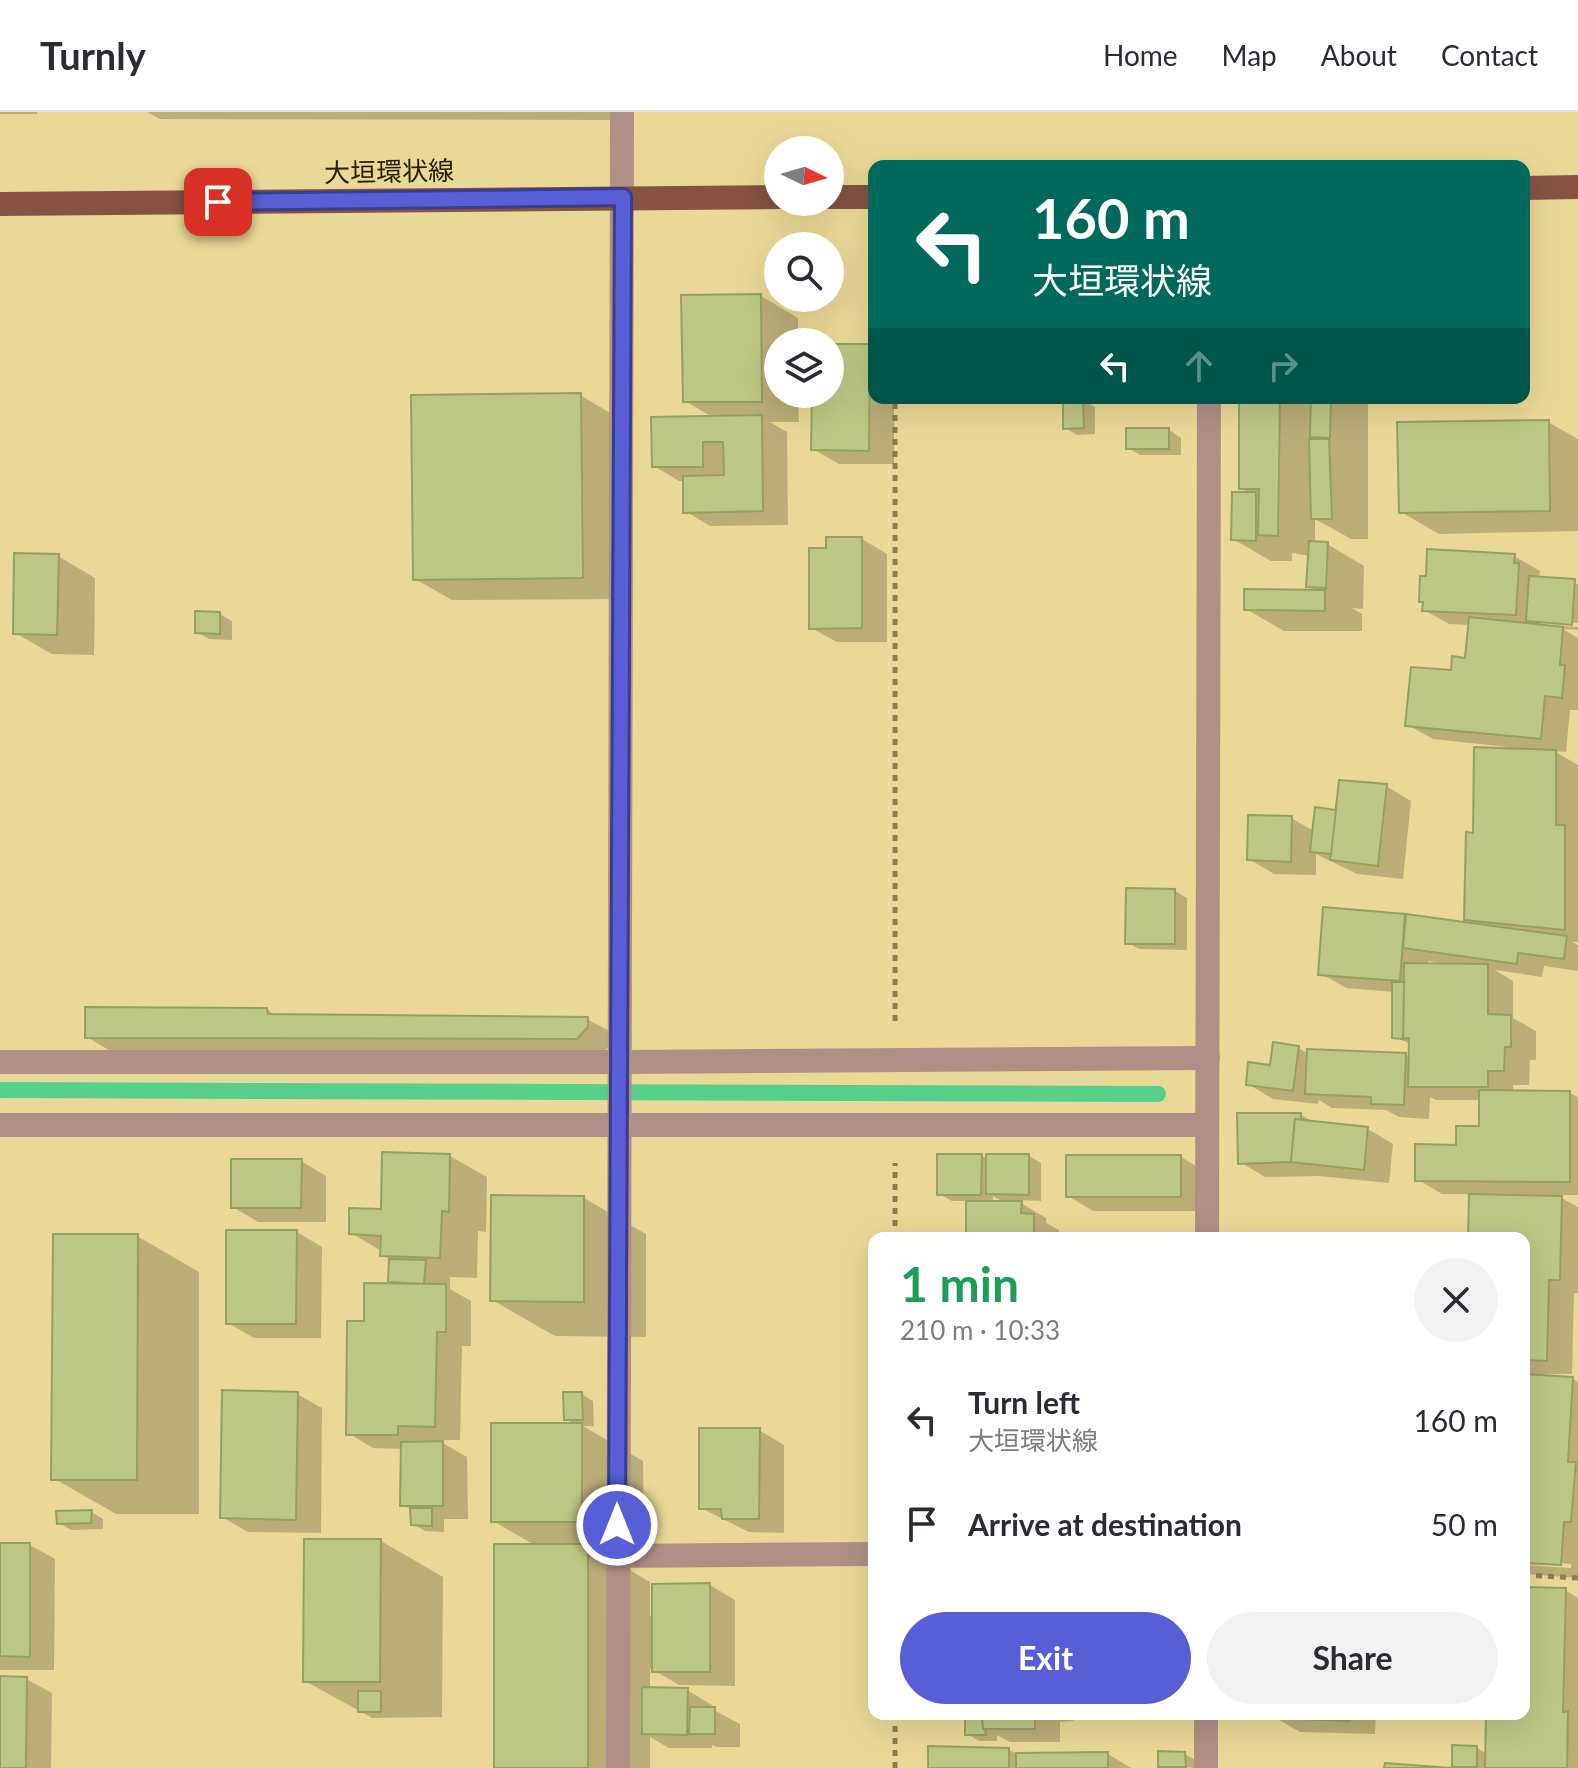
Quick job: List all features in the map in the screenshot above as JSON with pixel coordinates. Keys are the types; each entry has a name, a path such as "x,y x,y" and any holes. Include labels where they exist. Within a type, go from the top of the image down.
{"main road":[{"path":"1530,188 1578,187"},
{"name":"大垣環状線","path":"0,204 764,197"},
{"path":"844,197 868,197"}],"street":[{"path":"618,1768 622,112"},
{"path":"1207,1232 1209,404"},
{"path":"0,1062 1208,1058"},
{"path":"0,1125 1207,1125"},
{"path":"617,1556 868,1554"},
{"path":"1206,1720 1206,1768"}],"path":[{"path":"895,404 895,1032"},
{"path":"895,1159 895,1232"},
{"path":"1530,1575 1578,1578"},
{"path":"895,1720 895,1768"}],"building":[{"path":"761,294 762,402 683,402 681,295"},
{"path":"844,344 868,344 869,451 811,450 812,408 844,408"},
{"path":"581,393 583,578 413,580 411,395"},
{"path":"1063,404 1083,404 1084,428 1063,429"},
{"path":"1239,404 1280,404 1278,536 1258,535 1259,489 1239,489"},
{"path":"1311,404 1331,404 1330,438 1310,437"},
{"path":"762,415 763,511 683,513 683,476 724,475 723,442 703,442 703,467 652,467 651,417"},
{"path":"1549,420 1550,511 1399,513 1397,422"},
{"path":"1126,428 1169,428 1169,449 1126,449"},
{"path":"1309,439 1329,439 1332,519 1311,519"},
{"path":"1232,492 1256,492 1256,541 1231,540"},
{"path":"826,537 862,537 862,628 809,629 809,548 826,548"},
{"path":"1309,541 1328,542 1326,588 1306,587"},
{"path":"1427,549 1515,554 1514,563 1519,563 1516,615 1422,611 1423,602 1419,602 1420,576 1426,576"},
{"path":"14,553 59,554 57,635 13,634"},
{"path":"1529,576 1575,579 1572,625 1526,621"},
{"path":"1244,589 1325,590 1325,611 1244,610"},
{"path":"195,611 220,612 220,634 195,633"},
{"path":"1469,617 1563,627 1560,665 1565,665 1562,698 1545,696 1541,739 1405,726 1411,667 1451,670 1452,656 1465,658"},
{"path":"1474,747 1556,750 1556,825 1565,825 1565,930 1464,920 1466,832 1473,833"},
{"path":"1339,780 1387,784 1378,866 1330,860"},
{"path":"1315,807 1336,810 1331,854 1310,852"},
{"path":"1248,815 1292,816 1291,862 1247,860"},
{"path":"1126,888 1175,889 1175,944 1125,944"},
{"path":"1323,907 1405,914 1400,981 1318,975"},
{"path":"1406,914 1567,936 1564,959 1518,953 1517,964 1403,948"},
{"path":"1404,963 1488,964 1488,1014 1511,1015 1511,1047 1505,1047 1504,1071 1488,1071 1488,1087 1408,1087 1409,1038 1403,1039"},
{"path":"1392,982 1404,982 1403,1039 1392,1038"},
{"path":"85,1007 267,1008 268,1014 588,1017 588,1027 577,1039 85,1038"},
{"path":"1273,1042 1299,1046 1293,1091 1246,1085 1248,1062 1270,1065"},
{"path":"1307,1049 1406,1053 1404,1105 1371,1104 1371,1097 1305,1094"},
{"path":"1479,1090 1570,1091 1570,1182 1415,1181 1415,1144 1456,1145 1456,1126 1479,1126"},
{"path":"1237,1113 1301,1113 1301,1120 1295,1119 1291,1162 1238,1164"},
{"path":"1295,1119 1368,1127 1364,1170 1291,1162"},
{"path":"382,1152 450,1154 449,1212 442,1211 440,1258 380,1256 381,1236 349,1234 349,1208 381,1209"},
{"path":"937,1154 982,1154 981,1195 937,1195"},
{"path":"986,1154 1029,1154 1029,1195 986,1194"},
{"path":"1066,1155 1181,1155 1181,1197 1066,1197"},
{"path":"231,1159 302,1159 301,1208 231,1208"},
{"path":"1469,1194 1562,1196 1560,1280 1549,1280 1547,1361 1530,1360 1530,1232 1468,1232"},
{"path":"491,1195 584,1196 584,1302 490,1301"},
{"path":"966,1201 1022,1201 1021,1213 1034,1214 1034,1232 966,1232"},
{"path":"226,1230 297,1230 296,1324 226,1324"},
{"path":"53,1234 138,1234 137,1480 51,1480"},
{"path":"389,1259 426,1260 424,1284 388,1282"},
{"path":"364,1283 446,1284 446,1332 437,1332 435,1427 398,1426 398,1435 346,1435 347,1321 364,1321"},
{"path":"1530,1374 1573,1377 1568,1462 1576,1462 1571,1522 1564,1522 1561,1565 1530,1563"},
{"path":"222,1390 298,1392 296,1520 220,1518"},
{"path":"563,1392 582,1392 583,1420 564,1420"},
{"path":"491,1423 582,1423 582,1522 491,1522"},
{"path":"699,1428 760,1428 759,1519 722,1519 721,1509 699,1509"},
{"path":"443,1441 443,1506 400,1506 401,1442"},
{"path":"410,1508 432,1508 432,1526 411,1525"},
{"path":"92,1510 91,1523 57,1524 56,1511"},
{"path":"304,1539 381,1539 380,1682 303,1682"},
{"path":"0,1543 30,1543 30,1657 0,1656"},
{"path":"494,1544 588,1544 588,1768 494,1768"},
{"path":"710,1583 710,1672 652,1672 652,1584"},
{"path":"1530,1587 1566,1588 1563,1712 1568,1711 1567,1768 1485,1768 1486,1720 1530,1720"},
{"path":"0,1676 27,1677 26,1768 0,1768"},
{"path":"642,1687 688,1688 687,1735 642,1734"},
{"path":"358,1691 381,1691 381,1712 358,1712"},
{"path":"690,1707 715,1707 715,1734 689,1734"},
{"path":"965,1720 982,1720 986,1735 965,1735"},
{"path":"982,1720 1035,1720 1035,1729 983,1729"},
{"path":"1452,1745 1477,1746 1477,1767 1452,1767"},
{"path":"928,1746 1009,1748 1009,1768 928,1768"},
{"path":"1158,1751 1185,1752 1186,1767 1158,1767"},
{"path":"1108,1752 1108,1768 1016,1768 1016,1753"},
{"path":"1385,1763 1451,1768 1384,1768"}],"waterway":[{"path":"0,1090 1158,1094"}],"route":[{"path":"218,202 623,197 617,1525"}]}
